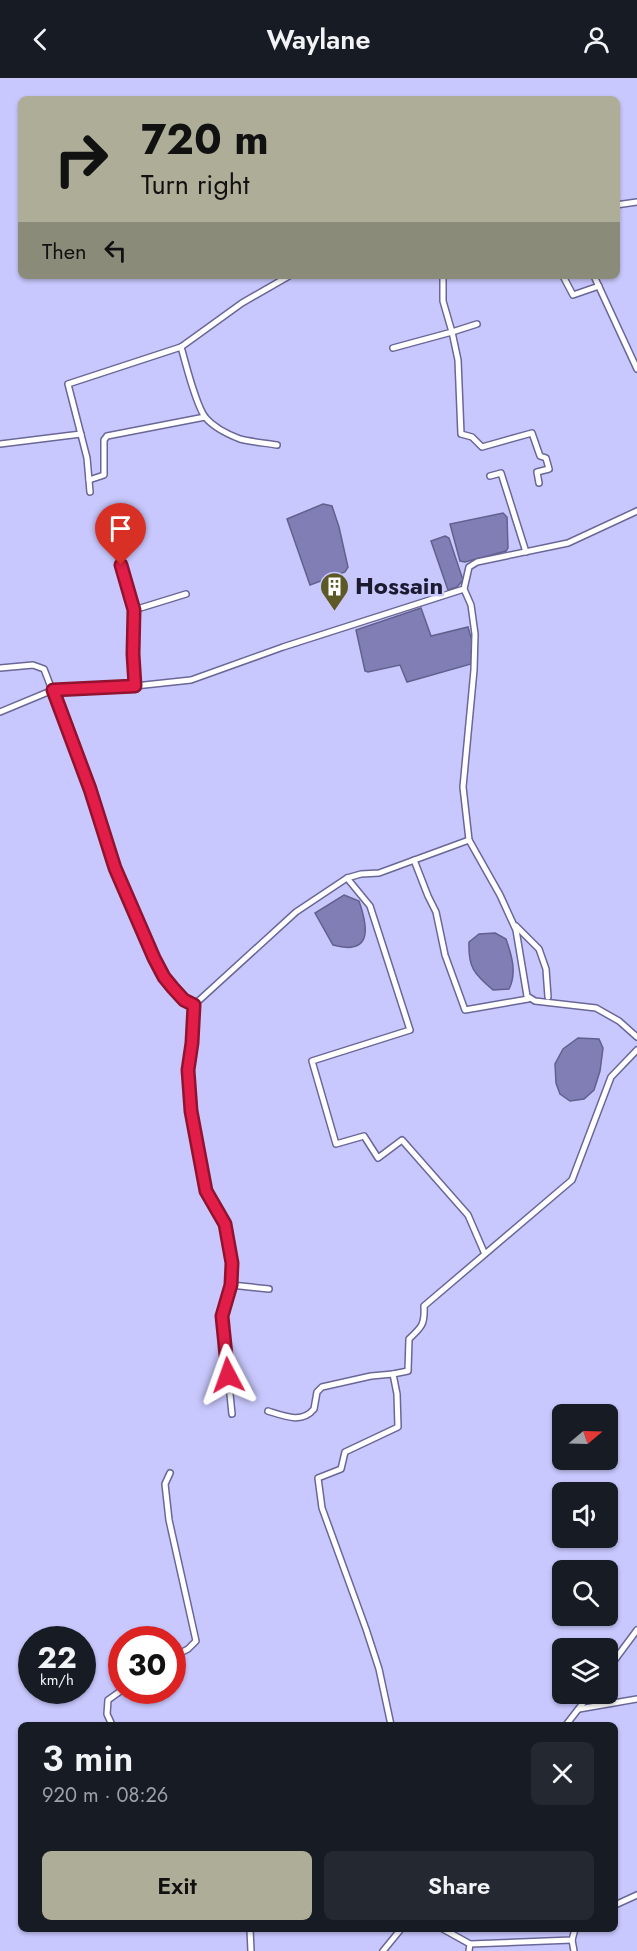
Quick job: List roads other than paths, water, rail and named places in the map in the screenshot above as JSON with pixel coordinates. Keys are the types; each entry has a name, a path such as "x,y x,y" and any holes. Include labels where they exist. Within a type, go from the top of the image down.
{"street":[{"path":"620,204 637,202"},
{"path":"90,492 87,458 68,384 181,346 242,303 283,279"},
{"path":"443,279 444,301 458,360 461,435 472,437 482,447 532,433 540,456 546,458 549,469 537,472 539,483"},
{"path":"564,279 573,295 599,286"},
{"path":"596,279 637,369"},
{"path":"393,348 477,324"},
{"path":"181,346 190,380 205,417 219,430 229,435 243,440 277,445"},
{"path":"89,480 104,475 104,440 107,436 205,417"},
{"path":"0,444 81,434"},
{"path":"490,476 501,473 526,552"},
{"path":"528,999 516,930 469,840 463,787 474,670 475,634 471,605 464,589 469,567 477,562 568,543 637,511"},
{"path":"118,558 134,610 135,686"},
{"path":"0,712 53,690 135,686 191,680 283,647 464,589"},
{"path":"134,610 186,594"},
{"path":"0,668 39,666 44,669 90,789 115,868 154,958 173,988 184,1000 194,1005"},
{"path":"232,1414 222,1316 231,1285 232,1263 225,1224 206,1191 191,1111 188,1070 194,1005 296,912 347,878 379,873 469,840"},
{"path":"414,860 436,912 445,955 465,1010 528,999 596,1008 619,1021 637,1037"},
{"path":"347,878 370,906 410,1029 312,1061 336,1144 364,1136 378,1158 402,1140 468,1215 484,1252"},
{"path":"513,922 539,949 546,969 548,997"},
{"path":"268,1411 291,1418 305,1416 314,1409 317,1392 322,1387 371,1376 408,1371 409,1339 421,1328 424,1306 572,1180 611,1077 637,1050"},
{"path":"231,1285 269,1289"},
{"path":"390,1722 379,1669 322,1508 318,1478 341,1469 345,1452 398,1427 397,1394 393,1374"},
{"path":"170,1473 165,1484 169,1520 196,1641 186,1650"},
{"path":"618,1656 637,1630"},
{"path":"579,1709 637,1699"},
{"path":"108,1700 107,1714 111,1722"},
{"path":"568,1722 583,1704"},
{"path":"618,1904 637,1895"},
{"path":"250,1932 252,1951"},
{"path":"383,1951 399,1932"},
{"path":"447,1932 470,1948 572,1940"},
{"path":"574,1932 572,1940 574,1951"}],"place":[{"name":"Hossain","path":"334,612"}]}
